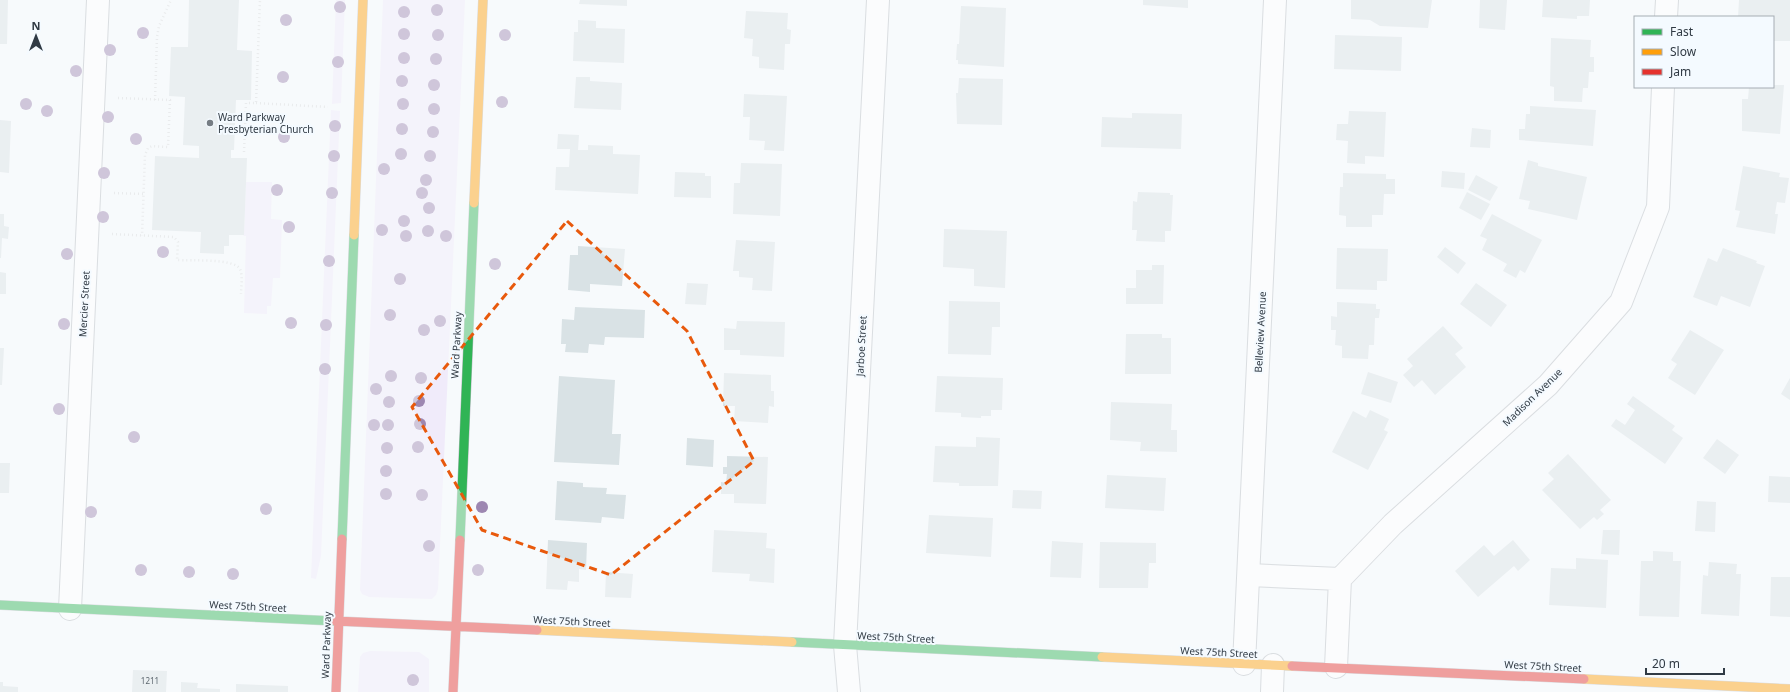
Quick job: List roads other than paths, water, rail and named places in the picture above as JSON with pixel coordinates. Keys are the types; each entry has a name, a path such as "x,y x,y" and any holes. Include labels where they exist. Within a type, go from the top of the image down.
{"main road":[{"name":"Ward Parkway","path":"336,692 364,0"},
{"name":"Ward Parkway","path":"453,692 483,0"},
{"name":"West 75th Street","path":"0,605 1336,668 1636,687 1790,690"}],"street":[{"name":"Mercier Street","path":"70,609 98,0"},
{"name":"Jarboe Street","path":"849,692 845,645 878,0"},
{"name":"Belleview Avenue","path":"1244,664 1275,0"},
{"path":"1666,16 1667,0"},
{"name":"Madison Avenue","path":"1340,579 1393,524 1548,385 1622,302 1658,207 1663,88"},
{"path":"1249,575 1340,579 1336,668"},
{"path":"1272,692 1273,665"}],"place":[{"name":"Ward Parkway Presbyterian Church","path":"210,123"}]}
